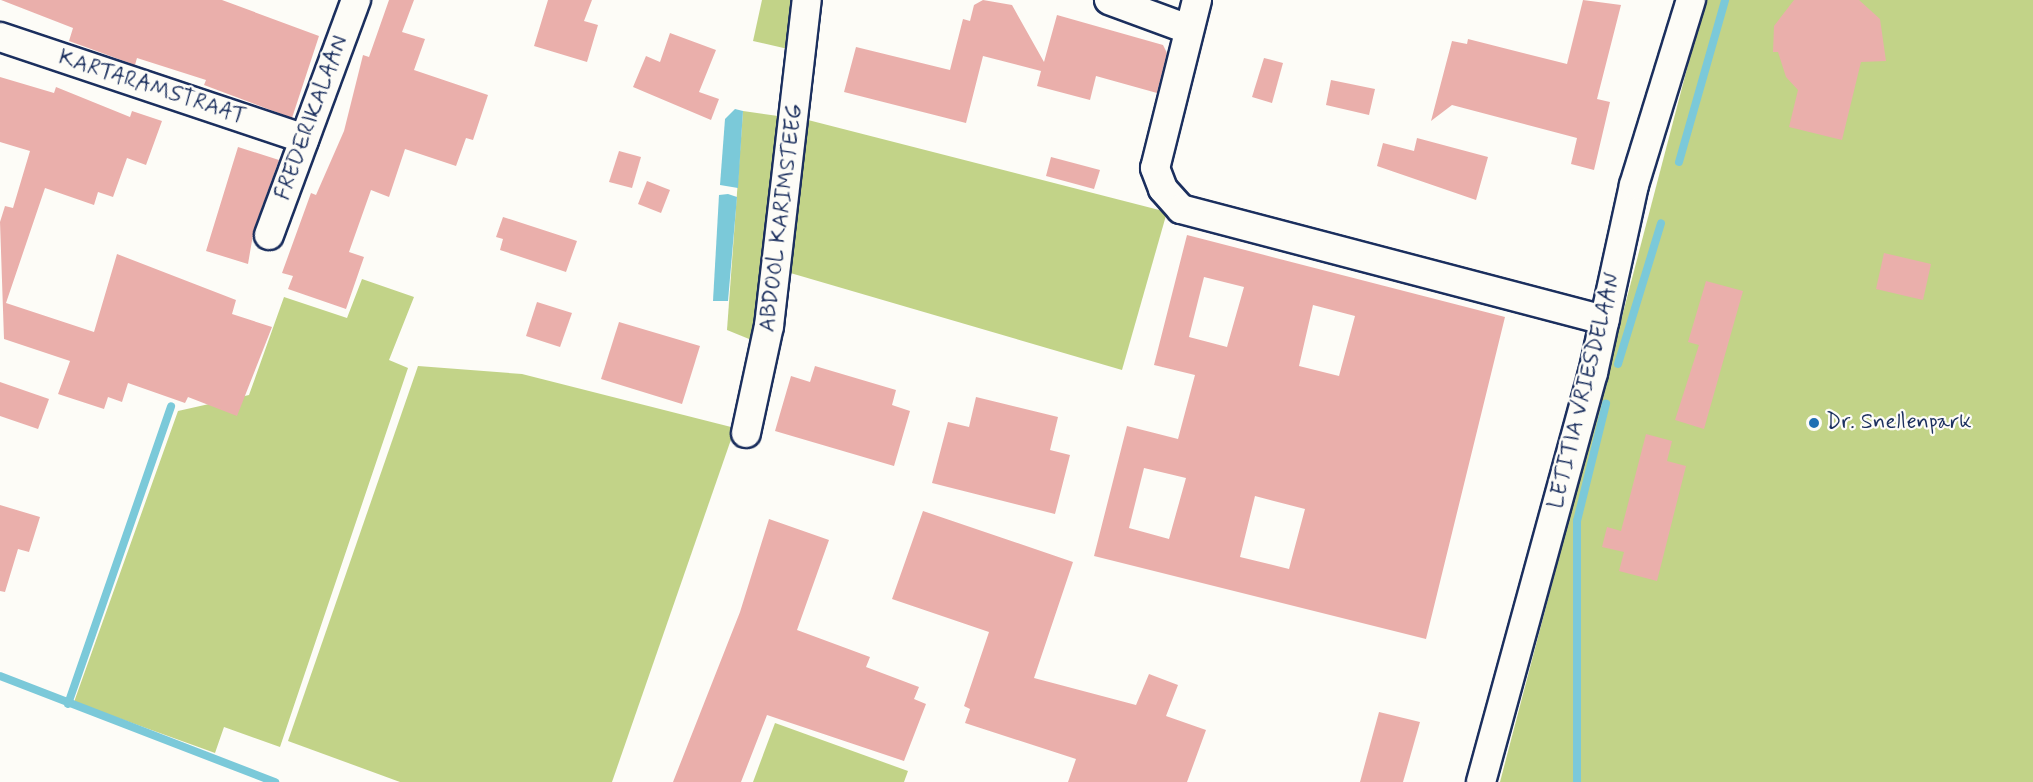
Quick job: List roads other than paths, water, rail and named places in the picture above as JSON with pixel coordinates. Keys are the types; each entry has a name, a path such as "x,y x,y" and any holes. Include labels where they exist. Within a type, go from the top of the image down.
{"street":[{"name":"FREDERIKALAAN","path":"269,235 356,0"},
{"name":"ABDOOL KARIMSTEEG","path":"746,433 770,326 807,0"},
{"path":"1108,0 1188,29"},
{"path":"1197,0 1155,168 1163,189 1181,209 1605,320"},
{"name":"LETITIA VRIESDELAAN","path":"1481,782 1605,320 1634,185 1691,0"},
{"name":"KARTARAMSTRAAT","path":"0,37 304,139"}],"water":[{"path":"735,109 743,111 738,188 720,185 725,119"},
{"path":"728,194 737,197 728,301 713,301 719,195"}],"waterway":[{"path":"1679,162 1725,0"},
{"path":"1618,364 1661,223"},
{"path":"1577,782 1577,521 1606,404"},
{"path":"68,704 171,406"},
{"path":"0,676 275,782"}],"place":[{"name":"Dr. Snellenpark","path":"1814,423"}]}
